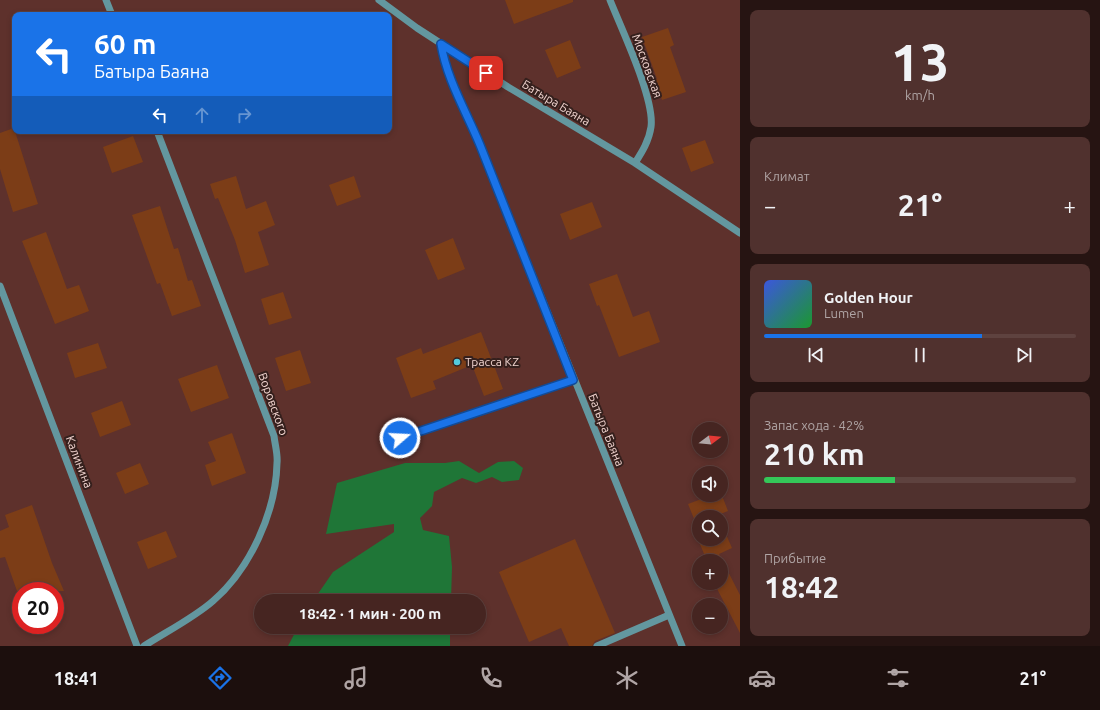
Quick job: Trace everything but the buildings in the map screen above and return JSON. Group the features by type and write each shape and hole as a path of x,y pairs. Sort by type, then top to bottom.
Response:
{"street":[{"path":"106,0 111,12"},
{"name":"Батыра Баяна","path":"379,0 441,44 508,87 635,163 740,233"},
{"name":"Московская","path":"610,0 641,80 650,109 651,127 645,148 635,163"},
{"name":"Батыра Баяна","path":"441,44 444,60 452,84 474,130 573,380 682,646"},
{"name":"Воровского","path":"144,646 212,602 230,584 258,541 275,489 278,462 274,436 158,134"},
{"name":"Калинина","path":"0,286 137,646"},
{"path":"400,438 573,380"},
{"path":"597,646 669,615"}],"shaded area":[{"path":"459,461 479,473 498,462 514,461 523,468 519,480 502,482 492,477 476,483 462,478 434,492 432,506 420,518 423,530 449,536 452,567 451,594 318,594 333,572 394,532 394,524 326,534 337,483 405,463 445,463"},
{"path":"294,634 450,634 450,646 288,646"}],"place":[{"name":"Трасса KZ","path":"457,362"}],"route":[{"path":"400,438 573,380 474,130 452,84 444,60 441,44 486,73"}]}
